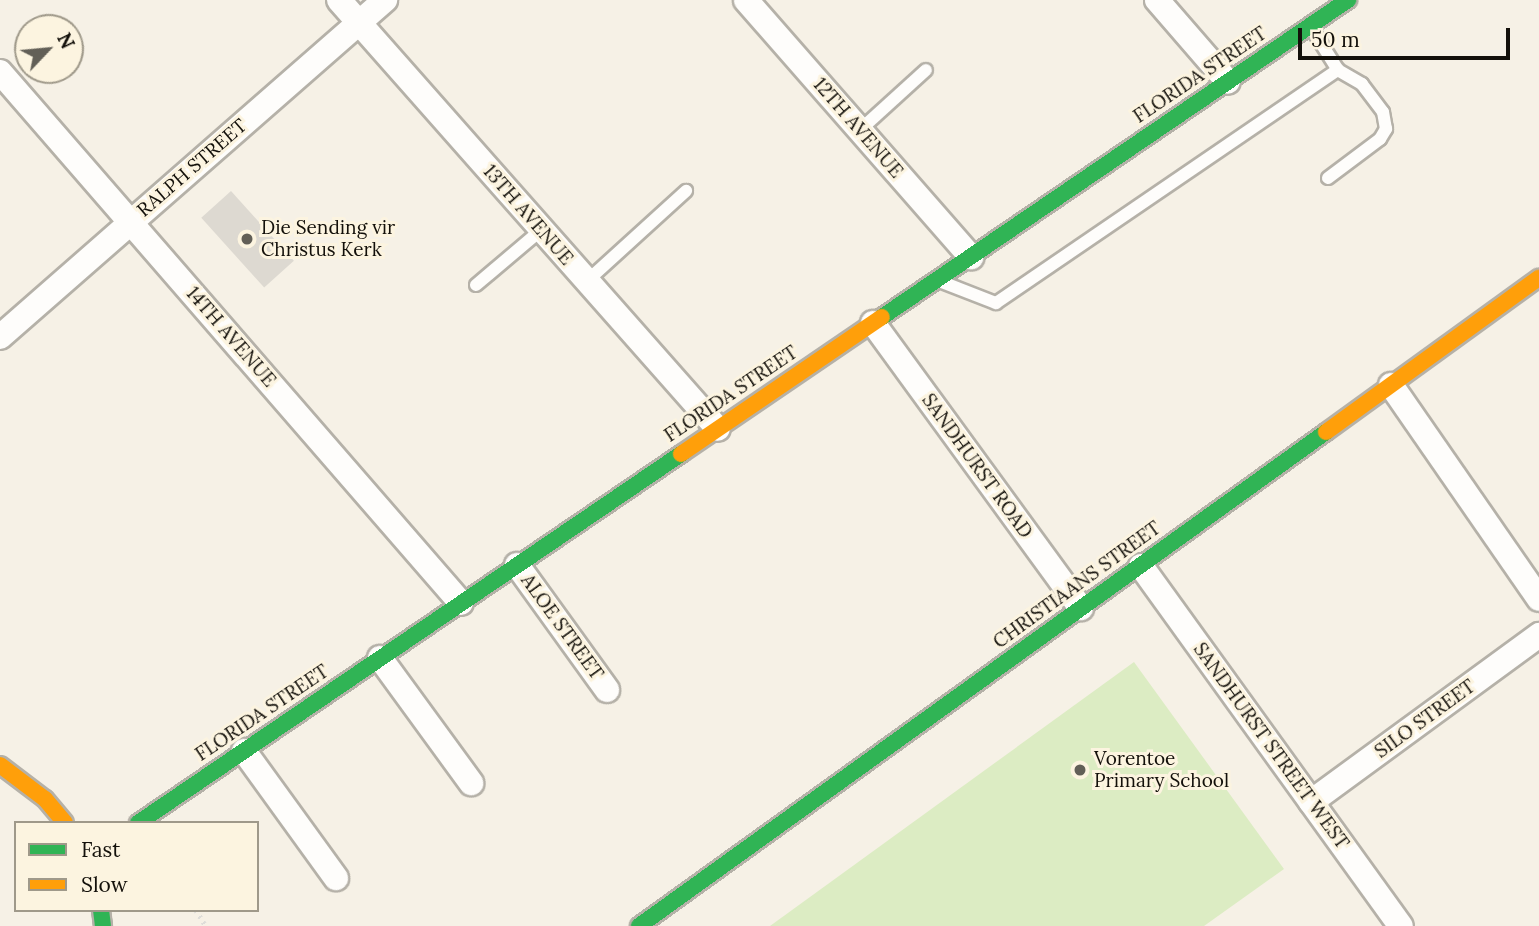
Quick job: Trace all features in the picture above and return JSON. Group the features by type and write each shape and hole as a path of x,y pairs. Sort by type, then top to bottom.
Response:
{"street":[{"name":"13TH AVENUE","path":"339,0 718,429"},
{"name":"RALPH STREET","path":"0,337 385,0"},
{"path":"1157,0 1228,82"},
{"name":"FLORIDA STREET","path":"141,821 1348,0"},
{"name":"12TH AVENUE","path":"752,2 971,257"},
{"name":"14TH AVENUE","path":"0,72 461,603"},
{"name":"CHRISTIAANS STREET","path":"639,926 1539,278"},
{"name":"SANDHURST ROAD","path":"873,323 1081,608"},
{"path":"1391,385 1539,599"},
{"name":"ALOE STREET","path":"517,565 607,690"},
{"name":"SANDHURST STREET WEST","path":"1141,566 1401,926"},
{"name":"SILO STREET","path":"1311,802 1539,635"},
{"path":"380,658 471,783"},
{"path":"244,751 336,878"},
{"path":"0,765 45,799 63,821"}],"lane":[{"path":"1310,25 1338,70 1362,84 1383,112 1386,129 1380,139 1328,178"},
{"path":"860,130 926,70"},
{"path":"937,280 996,303 1338,70"},
{"path":"587,281 687,191"},
{"path":"476,285 541,230"}],"green space":[{"name":"Vorentoe Primary School","path":"1134,662 1284,869 1204,926 770,926"}],"building":[{"name":"Die Sending vir Christus Kerk","path":"231,191 294,261 264,288 201,218"}],"traffic: fast":[{"path":"882,317 1348,0"},
{"path":"639,926 1326,432"},
{"path":"141,821 681,454"},
{"path":"101,912 103,926"}],"traffic: slow":[{"path":"1326,432 1539,278"},
{"path":"681,454 882,317"},
{"path":"0,765 45,799 63,821"}],"place":[{"name":"Die Sending vir Christus Kerk","path":"247,239"},
{"name":"Vorentoe Primary School","path":"1080,770"}]}
